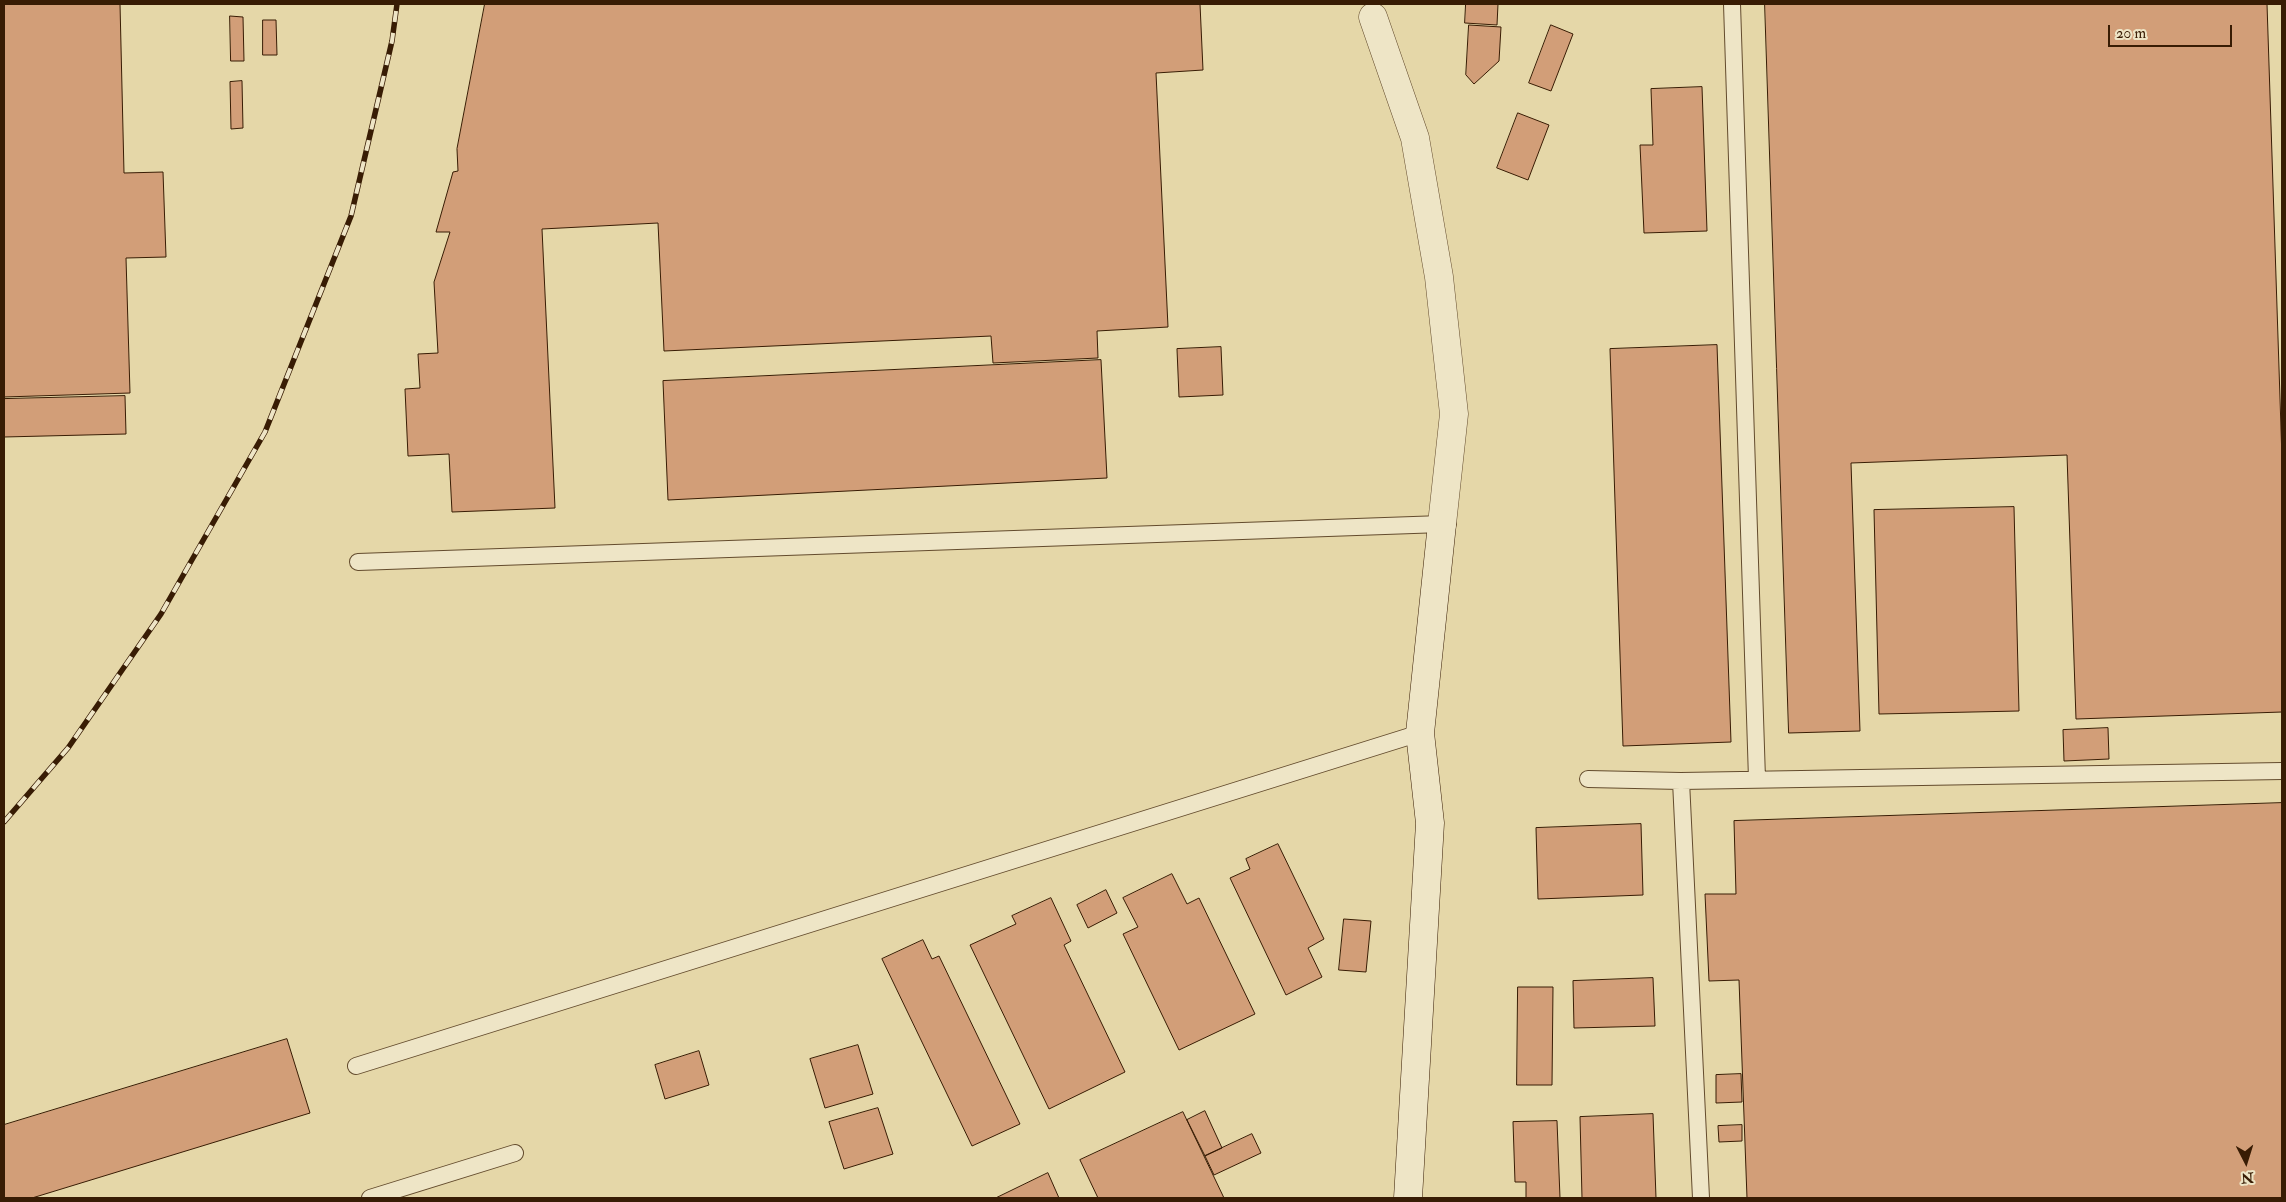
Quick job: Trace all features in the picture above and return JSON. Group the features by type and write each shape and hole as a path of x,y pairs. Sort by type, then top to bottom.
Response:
{"street":[{"path":"1373,17 1415,138 1439,277 1454,414 1420,733 1430,823 1408,1198"}],"lane":[{"path":"1732,4 1757,779"},
{"path":"358,562 1442,524"},
{"path":"356,1066 1420,733"},
{"path":"1588,779 1681,781 2282,771"},
{"path":"1681,781 1701,1198"},
{"path":"370,1198 515,1153"}],"building":[{"path":"4,4 120,4 124,173 163,172 166,257 126,258 130,393 4,397"},
{"path":"485,4 1200,4 1203,70 1156,73 1168,327 1097,331 1098,358 993,363 991,336 664,351 658,223 542,229 555,508 452,512 449,454 408,456 405,389 420,388 418,354 438,353 434,282 450,232 436,232 453,172 458,171 457,149"},
{"path":"1466,4 1498,4 1497,25 1465,23"},
{"path":"1765,4 2267,4 2282,459 2282,712 2076,719 2067,455 1851,463 1860,731 1789,733"},
{"path":"230,16 243,17 244,61 231,61"},
{"path":"263,20 276,20 277,55 263,55"},
{"path":"1469,25 1501,27 1499,61 1474,84 1466,75"},
{"path":"1551,25 1573,34 1551,91 1529,83"},
{"path":"242,81 243,128 231,129 230,82"},
{"path":"1702,87 1707,231 1644,233 1640,145 1653,145 1651,89"},
{"path":"1518,113 1549,125 1528,180 1497,168"},
{"path":"1717,345 1731,742 1623,746 1610,349"},
{"path":"1221,347 1223,395 1179,397 1177,349"},
{"path":"1101,360 1107,478 668,500 663,381"},
{"path":"125,396 126,434 4,437 4,399"},
{"path":"2014,507 2019,711 1879,714 1874,510"},
{"path":"2108,728 2109,759 2064,761 2063,730"},
{"path":"2282,803 2282,1198 1747,1198 1739,980 1709,981 1705,894 1736,894 1734,821"},
{"path":"1641,824 1643,895 1538,899 1536,828"},
{"path":"1278,844 1324,939 1308,948 1322,977 1286,995 1230,878 1250,869 1246,859"},
{"path":"1172,874 1187,904 1199,898 1255,1014 1179,1050 1123,934 1138,927 1123,898"},
{"path":"1106,890 1117,913 1088,928 1077,905"},
{"path":"1051,898 1071,941 1064,945 1125,1072 1049,1109 970,945 1016,924 1012,916"},
{"path":"1344,919 1371,921 1366,972 1339,970"},
{"path":"923,940 932,959 939,956 1020,1124 972,1146 882,959"},
{"path":"1653,978 1655,1026 1574,1028 1573,981"},
{"path":"1518,987 1553,987 1552,1085 1517,1085"},
{"path":"287,1039 310,1113 32,1198 4,1198 4,1125"},
{"path":"858,1045 873,1094 825,1108 810,1059"},
{"path":"699,1051 709,1085 665,1099 655,1065"},
{"path":"1741,1074 1742,1102 1716,1103 1716,1075"},
{"path":"878,1108 893,1154 844,1169 829,1122"},
{"path":"1205,1111 1222,1148 1205,1156 1187,1120"},
{"path":"1183,1112 1224,1198 1098,1198 1080,1160"},
{"path":"1653,1114 1656,1198 1582,1198 1580,1117"},
{"path":"1557,1121 1560,1198 1526,1198 1526,1182 1515,1182 1513,1122"},
{"path":"1742,1125 1742,1141 1719,1142 1718,1126"},
{"path":"1252,1134 1261,1153 1214,1175 1205,1156"},
{"path":"1048,1173 1059,1198 996,1198"}],"railway":[{"path":"4,822 68,748 161,614 265,432 351,216 392,41 397,4"}]}
